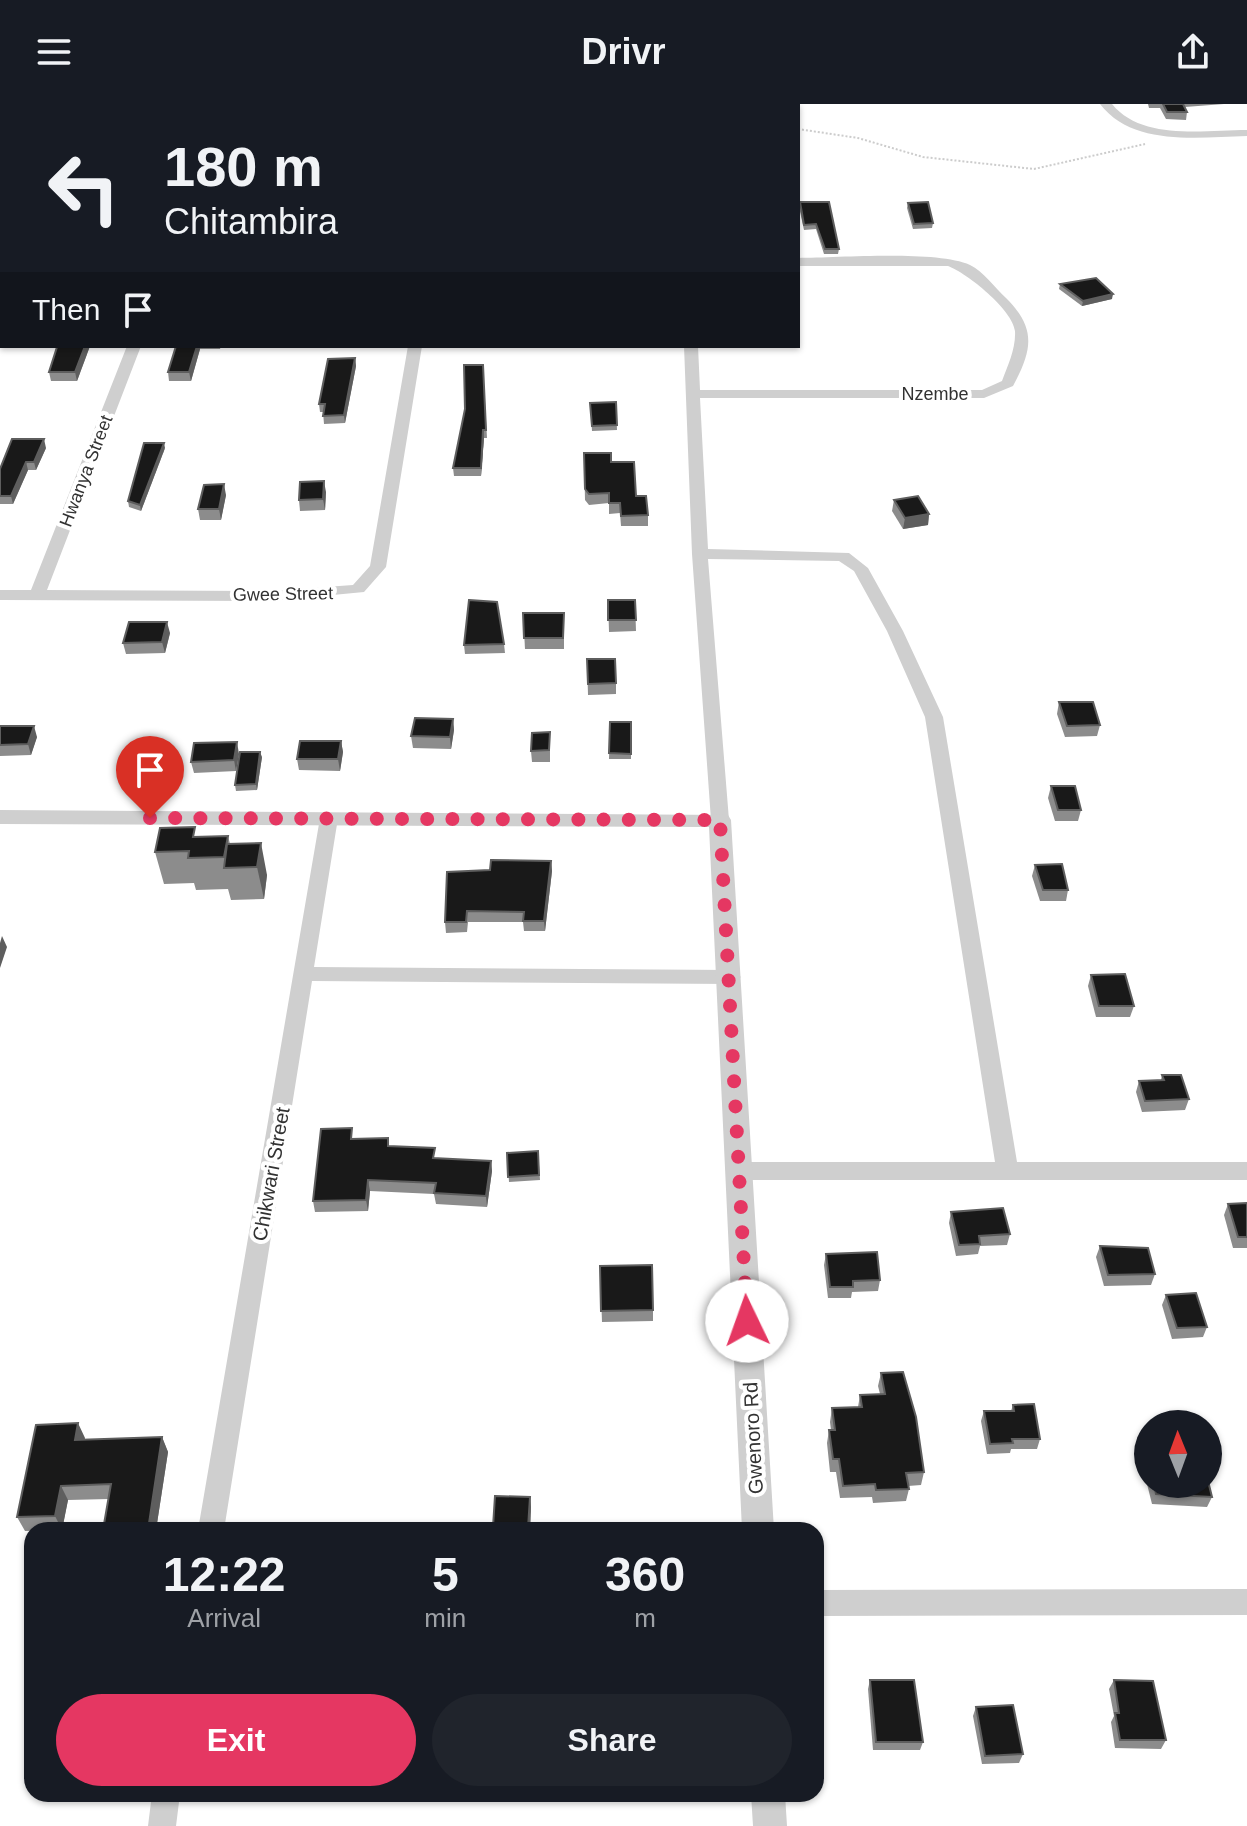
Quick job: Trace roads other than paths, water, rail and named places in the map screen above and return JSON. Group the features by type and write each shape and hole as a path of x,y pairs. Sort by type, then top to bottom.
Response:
{"street":[{"path":"1106,104 1111,115 1134,127 1181,132 1247,133"},
{"name":"Nzembe","path":"694,394 984,394 1000,390 1008,383 1023,339 1022,327 1018,318 969,269 949,262 800,262"},
{"name":"Hwanya Street","path":"37,595 133,348"},
{"name":"Gwee Street","path":"0,595 270,596 358,589 378,567 415,348"},
{"path":"0,817 720,820 700,554 691,348"},
{"path":"700,554 843,556 860,568 895,631 934,717 1008,1172"},
{"name":"Chikwari Street","path":"212,1522 329,818"},
{"name":"Gwenoro Rd","path":"720,820 731,977 758,1522"},
{"path":"304,974 731,977"},
{"path":"739,1171 1247,1171"},
{"path":"824,1603 1247,1602"},
{"path":"162,1826 165,1802"},
{"path":"768,1802 770,1826"}]}
